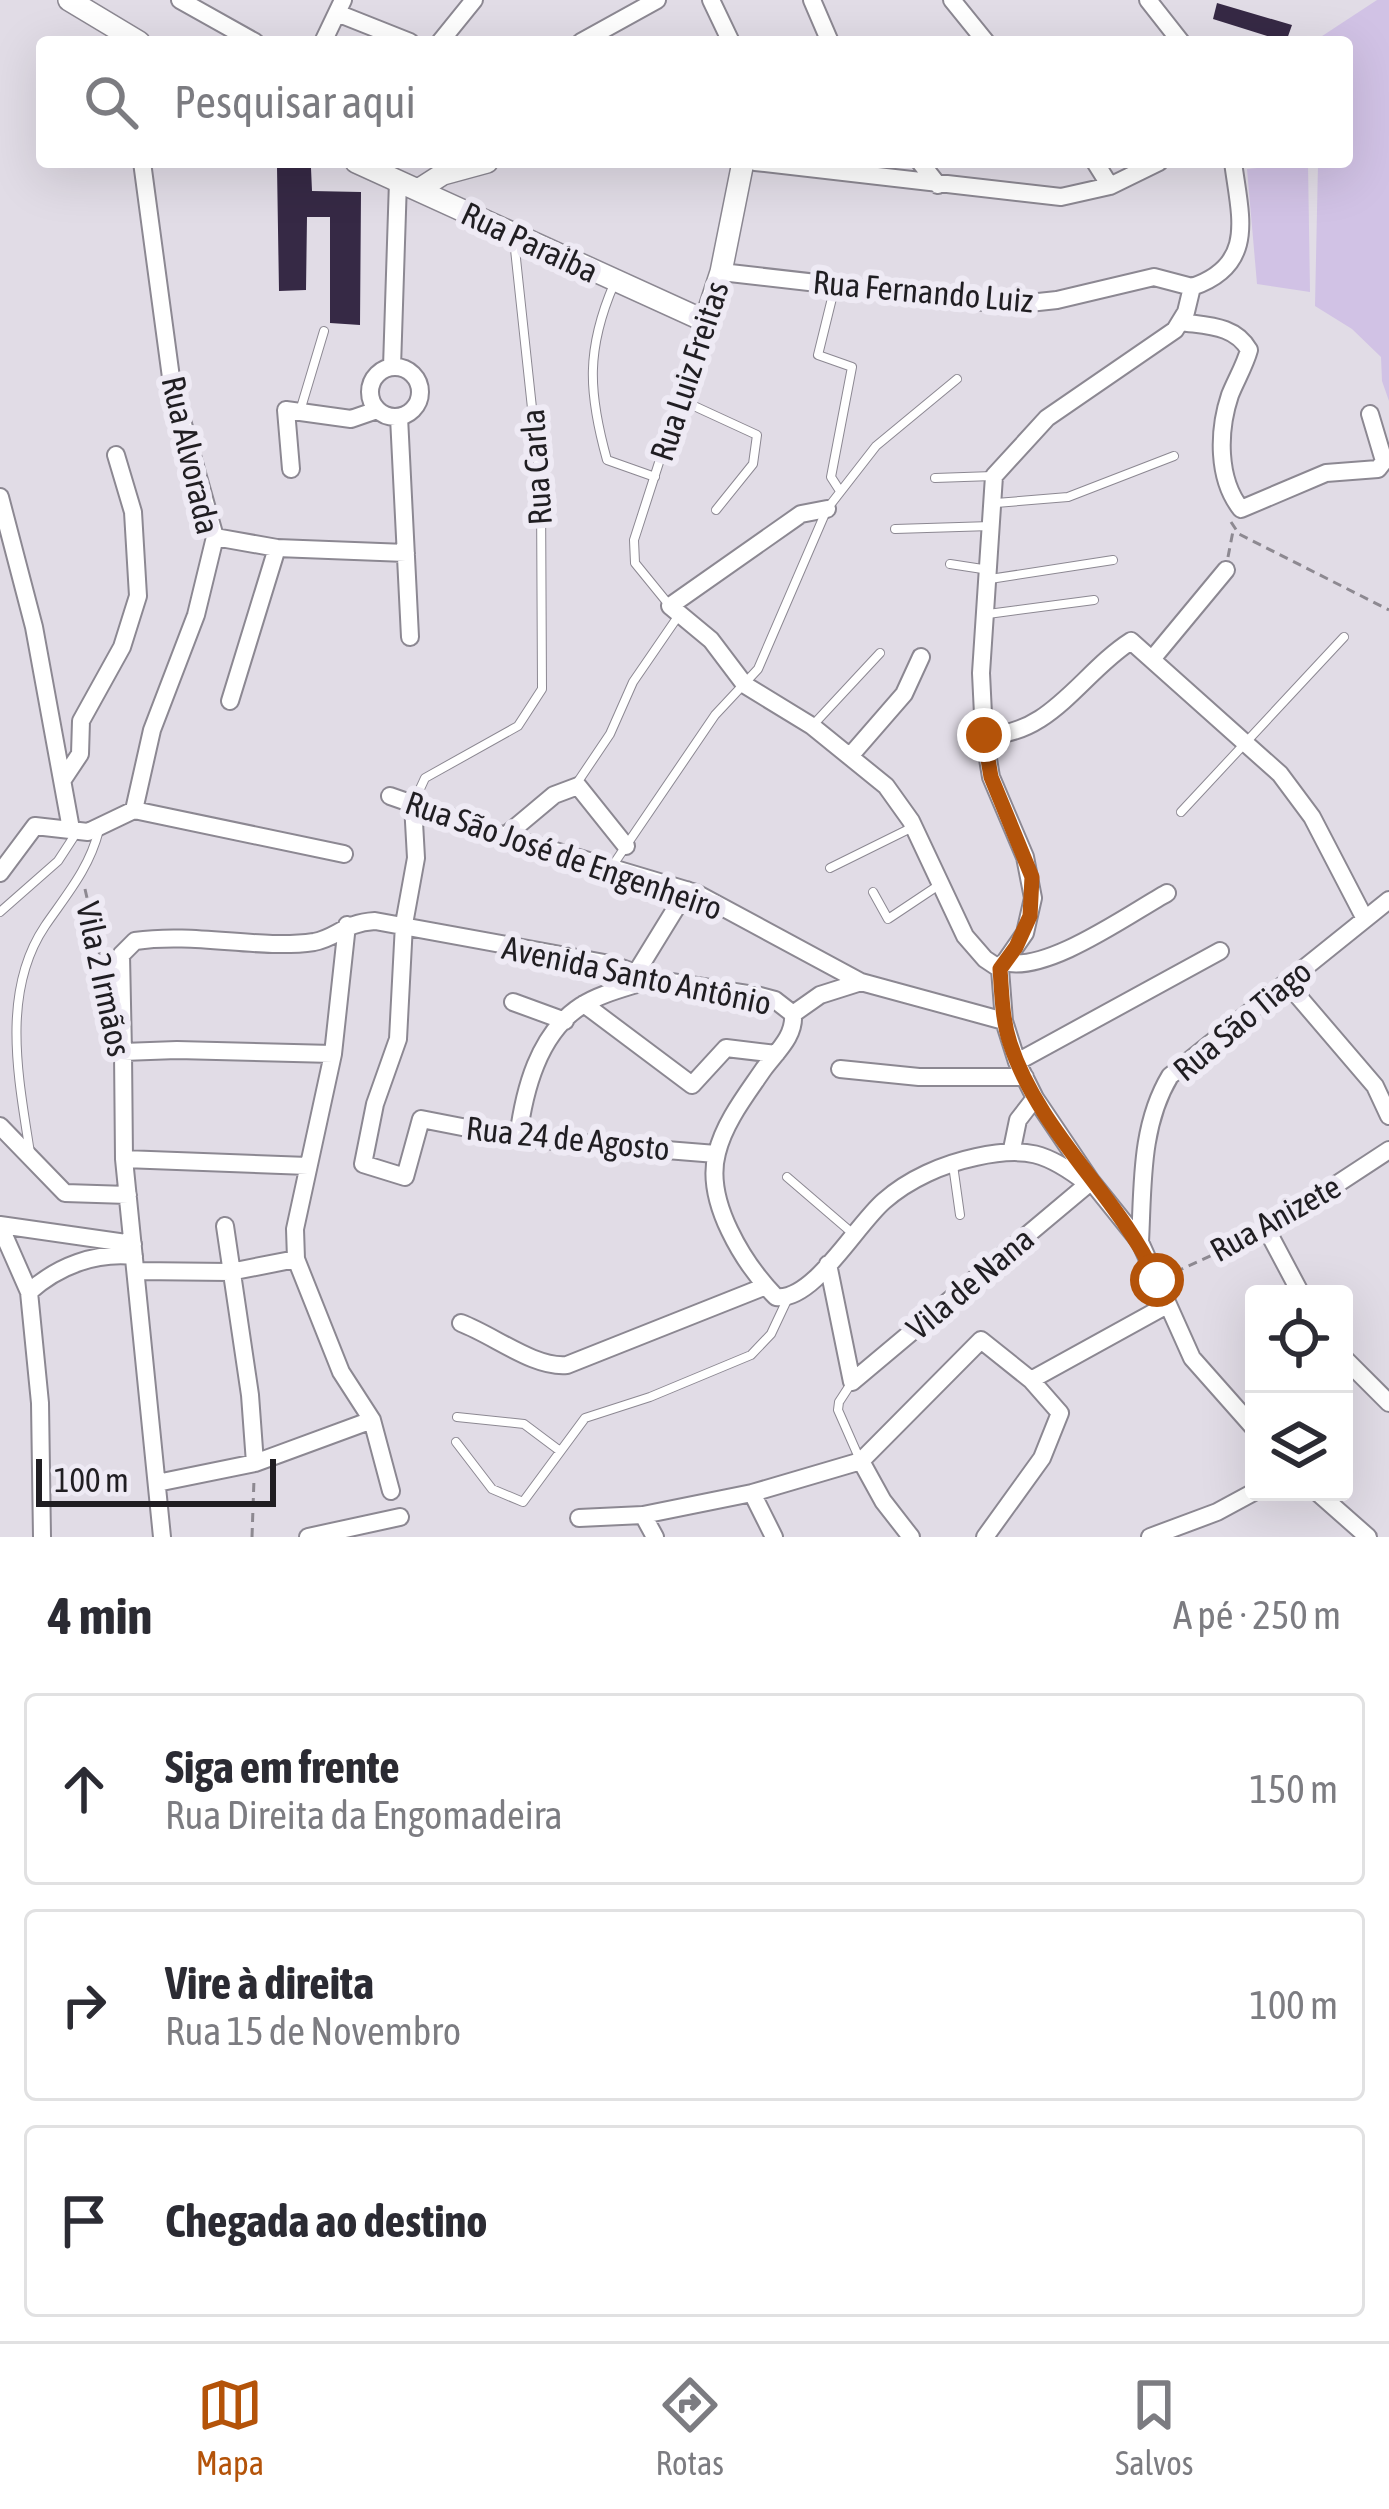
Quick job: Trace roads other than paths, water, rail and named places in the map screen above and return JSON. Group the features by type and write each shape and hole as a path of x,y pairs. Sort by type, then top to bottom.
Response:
{"street":[{"path":"69,0 96,6 128,36"},
{"path":"180,0 244,36"},
{"path":"445,36 474,0"},
{"path":"592,36 657,0"},
{"path":"711,0 728,36"},
{"path":"812,0 827,36"},
{"path":"952,0 981,36"},
{"path":"1148,0 1176,36"},
{"path":"326,36 340,7 398,36"},
{"name":"Rua Alvorada","path":"134,810 152,730 196,615 215,537 172,385 143,168"},
{"name":"Rua Paraiba","path":"369,168 705,321"},
{"path":"392,368 408,186 464,168"},
{"name":"Rua Luiz Freitas","path":"705,321 721,272 742,168"},
{"path":"822,168 1061,197 1110,186 1147,168"},
{"path":"925,168 938,185"},
{"path":"1099,168 1110,186"},
{"path":"1234,168 1240,216 1236,256 1217,277 1192,287 1181,322 1167,338 1130,358 1047,418 994,476 981,673 991,777 1032,877 1030,916 1002,965 1004,1021 1021,1070 1089,1182 1140,1242 1192,1358 1245,1418"},
{"name":"Rua Fernando Luiz","path":"721,272 1010,305 1057,300 1154,277 1192,287"},
{"path":"1181,322 1229,330 1249,350 1228,400 1222,435 1230,495 1241,508 1326,473 1378,470 1384,461 1370,414"},
{"path":"377,410 370,396 373,380 392,368 412,374 419,385 416,405 399,417"},
{"path":"291,469 293,411 351,419 377,410 399,417"},
{"path":"399,417 410,637"},
{"path":"64,778 80,754 81,721 122,647 138,596 133,512 116,455"},
{"path":"0,499 22,573 72,834"},
{"path":"827,509 801,514 675,610 712,640 745,685 812,726 886,786 914,826 965,936 986,959 1017,966 1042,961 1167,892"},
{"path":"215,537 277,548 406,553"},
{"path":"230,701 277,548"},
{"path":"1153,658 1226,570"},
{"path":"984,735 1015,732 1050,713 1131,641 1280,774 1312,817 1365,920"},
{"path":"851,755 904,694 922,657"},
{"path":"505,836 554,795 574,786 582,789 626,846"},
{"name":"Rua São José de Engenheiro","path":"389,796 687,890 861,982 1004,1021"},
{"path":"404,924 416,857 413,804"},
{"path":"0,873 34,828 72,834 99,830 134,810 344,854"},
{"path":"518,1138 530,1079 565,1021 584,1004 644,976 687,890"},
{"name":"Rua São Tiago","path":"1140,1242 1149,1122 1170,1076 1389,900"},
{"name":"Avenida Santo Antônio","path":"135,941 195,937 309,942 347,925 404,924 760,996 794,1014 820,995 861,982"},
{"name":"Rua 24 de Agosto","path":"404,924 398,1039 372,1115 363,1164 405,1177 421,1119 518,1138 716,1154"},
{"path":"347,925 333,1054 295,1228 296,1259 341,1372 372,1420 391,1491"},
{"name":"Vila 2 Irmãos","path":"135,941 121,956 124,1160 162,1537"},
{"path":"841,1070 919,1077 1021,1070 1220,951"},
{"path":"1286,982 1382,1082 1389,1116"},
{"path":"513,1002 565,1021"},
{"path":"584,1004 692,1085 726,1048 776,1054"},
{"path":"794,1014 792,1030 734,1113 716,1154 716,1182 733,1237 776,1297 788,1298 808,1287 883,1202 908,1184 952,1164 1012,1149 1045,1158 1089,1182"},
{"path":"123,1056 177,1050 333,1054"},
{"path":"1012,1149 1018,1120 1035,1097"},
{"path":"0,1126 65,1193 128,1195"},
{"name":"Rua Anizete","path":"1296,1285 1267,1230 1389,1150"},
{"path":"124,1160 308,1166"},
{"name":"Vila de Nana","path":"852,1382 1089,1182"},
{"path":"42,1537 40,1403 28,1292 8,1263 0,1226 134,1257"},
{"path":"225,1226 248,1376 255,1462"},
{"path":"28,1292 68,1266 115,1254 230,1272 296,1259"},
{"path":"828,1264 852,1382"},
{"path":"461,1323 508,1343 540,1365 567,1365 766,1286"},
{"path":"1031,1380 1167,1305"},
{"path":"579,1518 643,1515 861,1462 981,1340 1031,1380 1060,1413 1042,1458 985,1537"},
{"path":"1353,1367 1389,1403"},
{"path":"157,1483 255,1462 372,1420"},
{"path":"861,1462 911,1537"},
{"path":"752,1492 774,1537"},
{"path":"1150,1537 1245,1497"},
{"path":"1325,1501 1357,1534"},
{"path":"643,1515 655,1537"},
{"path":"308,1537 400,1517"}],"lane":[{"name":"Rua Carla","path":"413,804 425,778 508,733 537,701 543,658 541,492 514,233"},
{"path":"615,282 595,339 594,415 607,460 655,477"},
{"path":"835,285 818,356 852,368 831,477 841,491"},
{"name":"Rua Luiz Freitas","path":"675,610 635,562 634,540 705,321"},
{"path":"293,411 324,331"},
{"path":"613,865 715,715 745,685 766,653 827,509 876,446 957,379"},
{"path":"681,400 757,435 754,464 716,510"},
{"path":"994,503 1068,497 1174,455"},
{"path":"935,478 994,476"},
{"path":"895,529 993,526"},
{"path":"950,564 990,575 1112,560"},
{"path":"986,615 1094,600"},
{"path":"574,786 610,734 633,682 675,610"},
{"path":"1181,812 1344,637"},
{"path":"812,726 880,653"},
{"path":"830,868 914,826"},
{"path":"31,1161 15,1059 16,1015 37,941 90,862 99,830"},
{"path":"0,913 58,861 72,834"},
{"path":"873,892 888,919 940,884"},
{"path":"952,1164 960,1216"},
{"path":"787,1177 853,1234"},
{"path":"456,1442 492,1489 523,1502 593,1412 650,1397 751,1355 771,1334 788,1298"},
{"path":"852,1382 838,1410 861,1462"},
{"path":"457,1417 524,1424 560,1451"}]}
